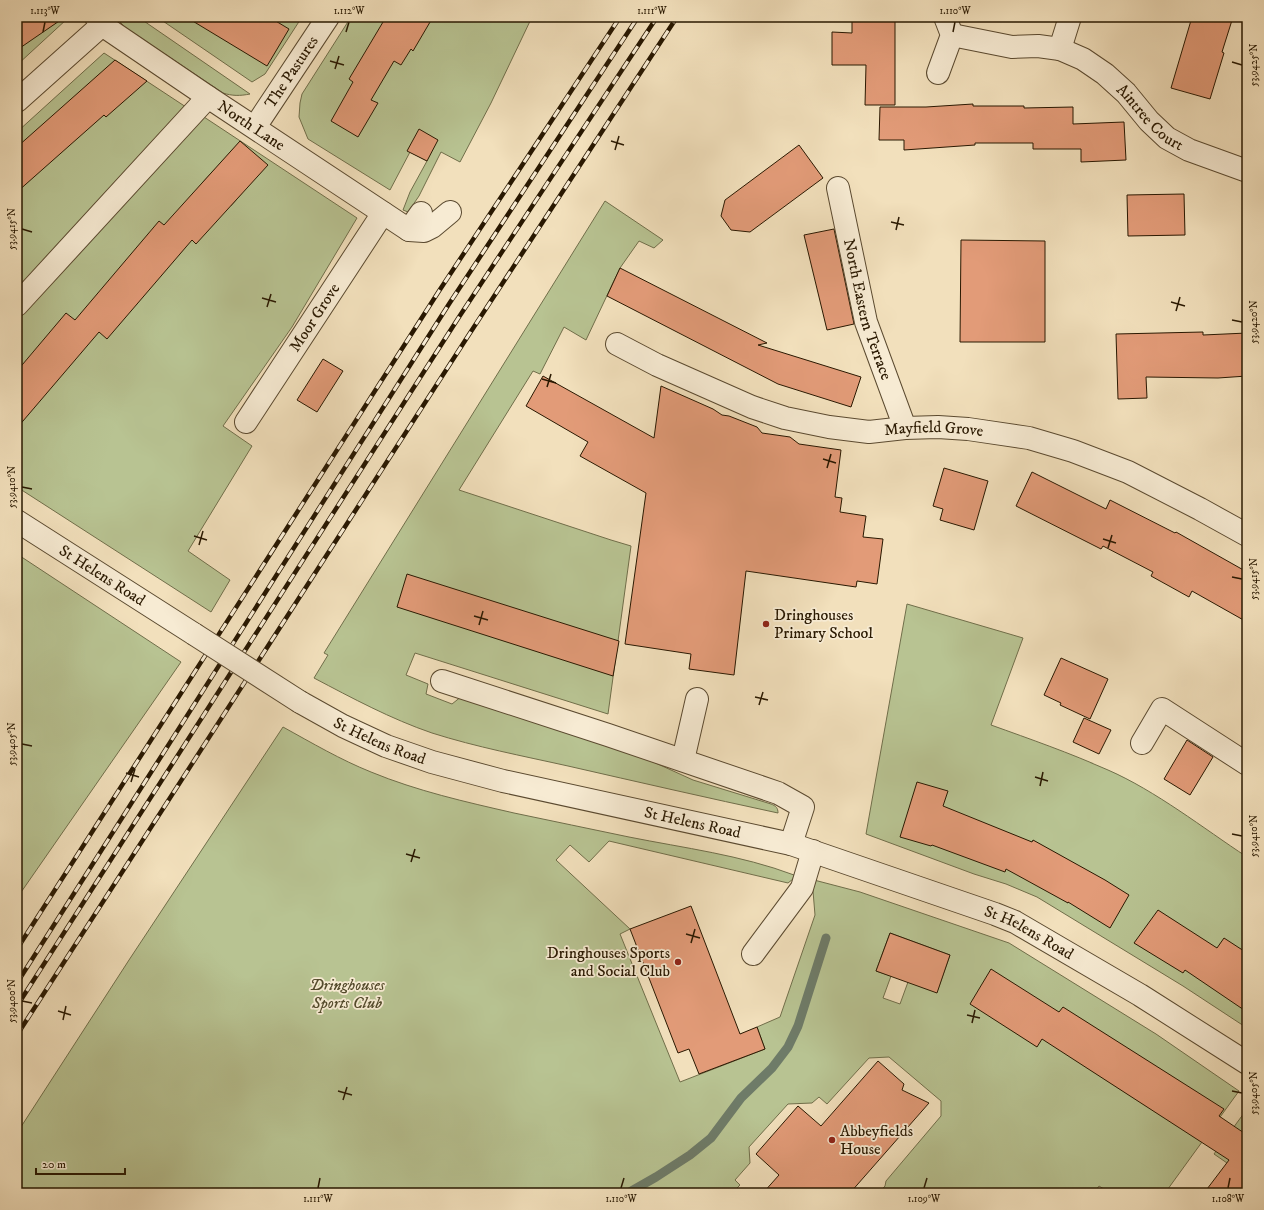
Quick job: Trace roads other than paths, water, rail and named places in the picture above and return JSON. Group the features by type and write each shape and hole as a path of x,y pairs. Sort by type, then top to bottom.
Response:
{"street":[{"name":"The Pastures","path":"255,127 328,17"},
{"path":"1060,49 1070,17"},
{"name":"North Lane","path":"99,21 208,97 383,213 415,221 424,231 432,227 450,212"},
{"path":"17,101 99,21"},
{"name":"Aintree Court","path":"938,73 948,26 1012,47 1038,46 1060,49 1083,59 1105,74 1126,93 1149,121 1167,138 1189,150 1247,172"},
{"path":"17,305 208,97"},
{"name":"North Eastern Terrace","path":"838,188 866,322 905,428"},
{"name":"Moor Grove","path":"246,422 383,213"},
{"name":"Mayfield Grove","path":"616,344 656,365 752,407 785,418 829,427 869,432 905,428 938,427 968,429 1029,438 1073,451 1128,472 1247,535"},
{"name":"St Helens Road","path":"17,521 300,702 343,726 386,746 432,762 503,781 791,844 813,850 966,903 1015,922 1140,995 1247,1063"},
{"path":"442,681 683,760 778,793 803,807 791,844"},
{"path":"683,760 696,699"},
{"path":"1142,743 1162,709 1247,764"},
{"path":"753,954 802,888 813,850"}],"waterway":[{"path":"628,1193 690,1155 711,1138 741,1098 772,1068 788,1047 798,1026 826,938"}],"railway":[{"path":"17,949 439,291 620,17"},
{"path":"17,983 449,304 638,17"},
{"path":"17,1006 459,317 657,17"},
{"path":"17,1035 470,333 677,17"}],"place":[{"name":"Dringhouses Primary School","path":"766,624"},
{"name":"Dringhouses Sports and Social Club","path":"678,962"},
{"name":"Abbeyfields House","path":"832,1140"}],"park label":[{"name":"Dringhouses Sports Club","path":"347,994"}]}
